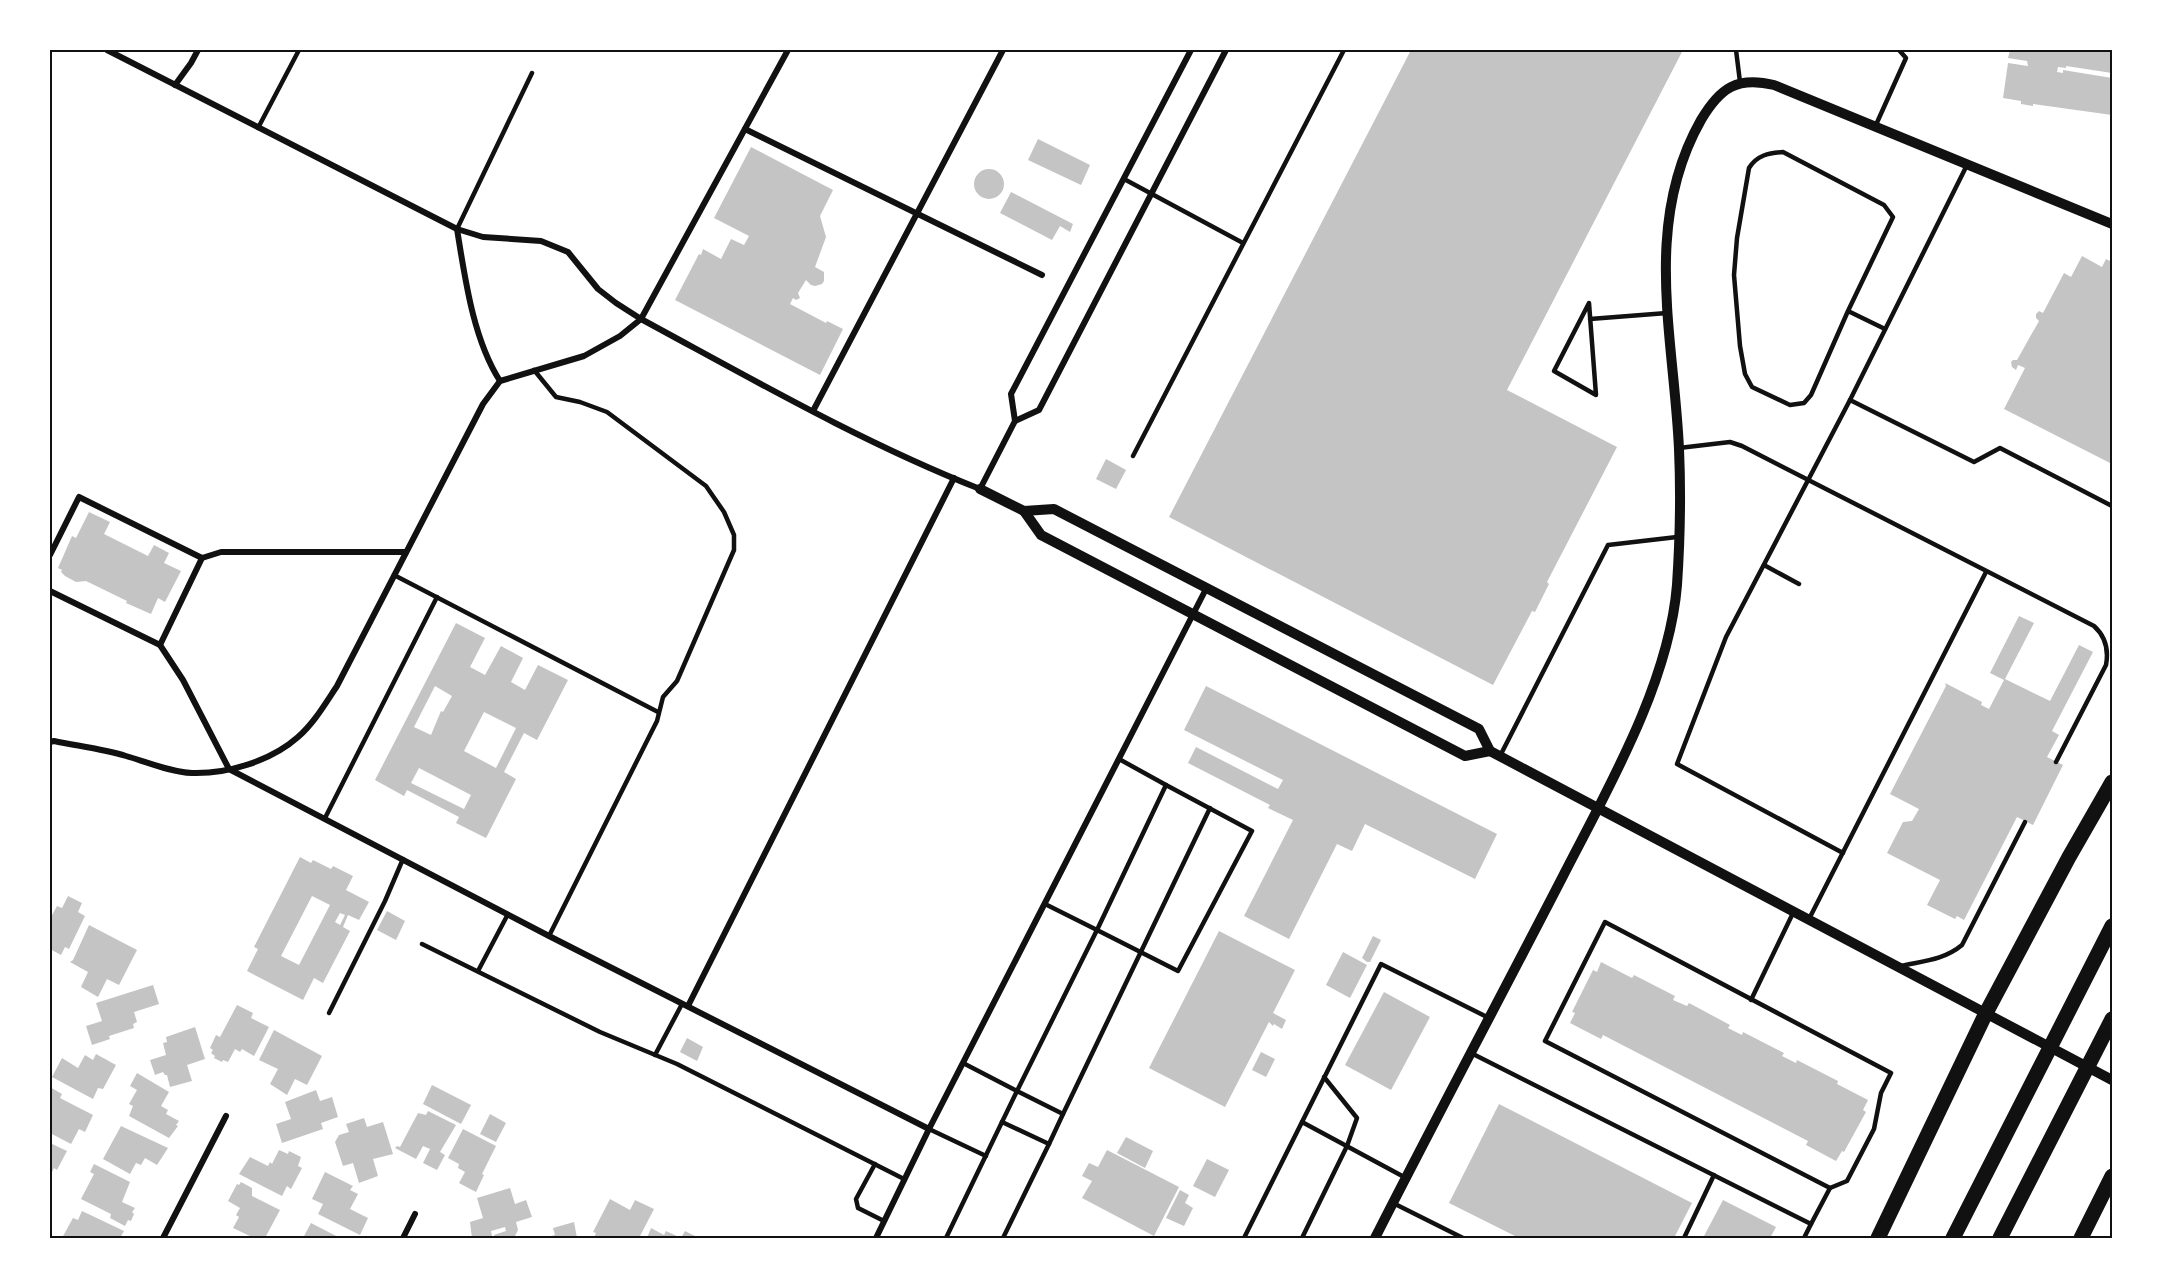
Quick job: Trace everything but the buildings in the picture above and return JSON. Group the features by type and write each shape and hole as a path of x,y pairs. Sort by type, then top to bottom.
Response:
{"main road":[{"path":"1878,1239 1986,1013 2069,857 2112,782"},
{"path":"1953,1239 2112,926"},
{"path":"2000,1239 2112,1019"},
{"path":"2081,1239 2112,1176"}],"street":[{"path":"107,50 457,229 483,237 541,241 568,252 598,289 641,319 813,411 1024,511 1041,535 1465,756 1495,754"},
{"path":"175,85 198,50"},
{"path":"50,742 124,755 192,773 251,765 298,738 317,716 337,686 483,404 500,381 584,356 620,336 641,319 788,50"},
{"path":"813,411 1003,50"},
{"path":"980,489 1015,421 1011,394 1191,50"},
{"path":"1015,421 1039,410 1226,50"},
{"path":"1375,1239 1598,807 1650,694 1667,641 1676,590 1680,537 1679,448 1664,271 1666,231 1676,183 1694,134 1708,109 1722,92 1740,82 1756,80 1774,85 2112,224"},
{"path":"745,129 1042,275"},
{"path":"457,229 478,332 488,363 500,381"},
{"path":"685,1005 954,478"},
{"path":"50,555 79,497 202,558 221,552 406,552"},
{"path":"1024,511 1054,509 1479,729 1495,754 2112,1080"},
{"path":"160,645 202,558"},
{"path":"876,1239 929,1129 1207,587"},
{"path":"50,591 160,645 183,680 229,769 549,936 929,1129"},
{"path":"163,1239 226,1116"},
{"path":"403,1239 415,1214"}],"lane":[{"path":"258,128 299,50"},
{"path":"1132,456 1344,50"},
{"path":"1736,50 1740,82"},
{"path":"1875,127 1906,58 1899,50"},
{"path":"457,229 532,73"},
{"path":"1784,152 1884,205 1893,217 1848,311 1811,394 1804,403 1790,405 1752,387 1745,374 1740,346 1734,275 1737,238 1749,168 1753,161 1766,154 1784,152"},
{"path":"1843,854 1677,764 1726,638 1850,400 1967,165"},
{"path":"1124,179 1244,243"},
{"path":"1589,303 1590,319 1596,395 1554,370 1589,303"},
{"path":"1848,311 1885,330"},
{"path":"1590,319 1667,313"},
{"path":"534,370 556,397 580,402 607,412 706,486 724,512 734,535 734,550 677,681 663,697 657,721 549,936"},
{"path":"1850,400 1974,462 2000,448 2112,506"},
{"path":"1679,448 1730,442 1742,446 2094,626 2101,632 2107,656 2102,673 2056,762"},
{"path":"1495,754 1608,545 1680,537"},
{"path":"1764,566 1799,584"},
{"path":"1809,919 1986,572"},
{"path":"394,575 658,712"},
{"path":"325,818 437,597"},
{"path":"1044,904 1178,971 1252,831 1119,759"},
{"path":"946,1239 1166,785"},
{"path":"1003,1239 1210,808"},
{"path":"1898,966 1938,958 1953,952 1962,945 2025,822"},
{"path":"329,1013 386,901 403,859"},
{"path":"1751,1000 1795,911"},
{"path":"478,971 508,914"},
{"path":"1804,1239 1830,1188 1847,1181 1874,1129 1881,1093 1891,1073 1605,922 1545,1041 1830,1188"},
{"path":"422,944 600,1032 676,1064 904,1179"},
{"path":"1244,1239 1381,964 1489,1018"},
{"path":"655,1055 685,1005"},
{"path":"1471,1053 1811,1224"},
{"path":"963,1063 1063,1114"},
{"path":"1302,1239 1347,1146 1357,1118 1324,1077"},
{"path":"1002,1122 1049,1144"},
{"path":"1302,1122 1406,1178"},
{"path":"929,1129 986,1156"},
{"path":"875,1164 856,1199 858,1208 884,1221"},
{"path":"1684,1239 1714,1175"},
{"path":"1393,1203 1463,1239"}]}
